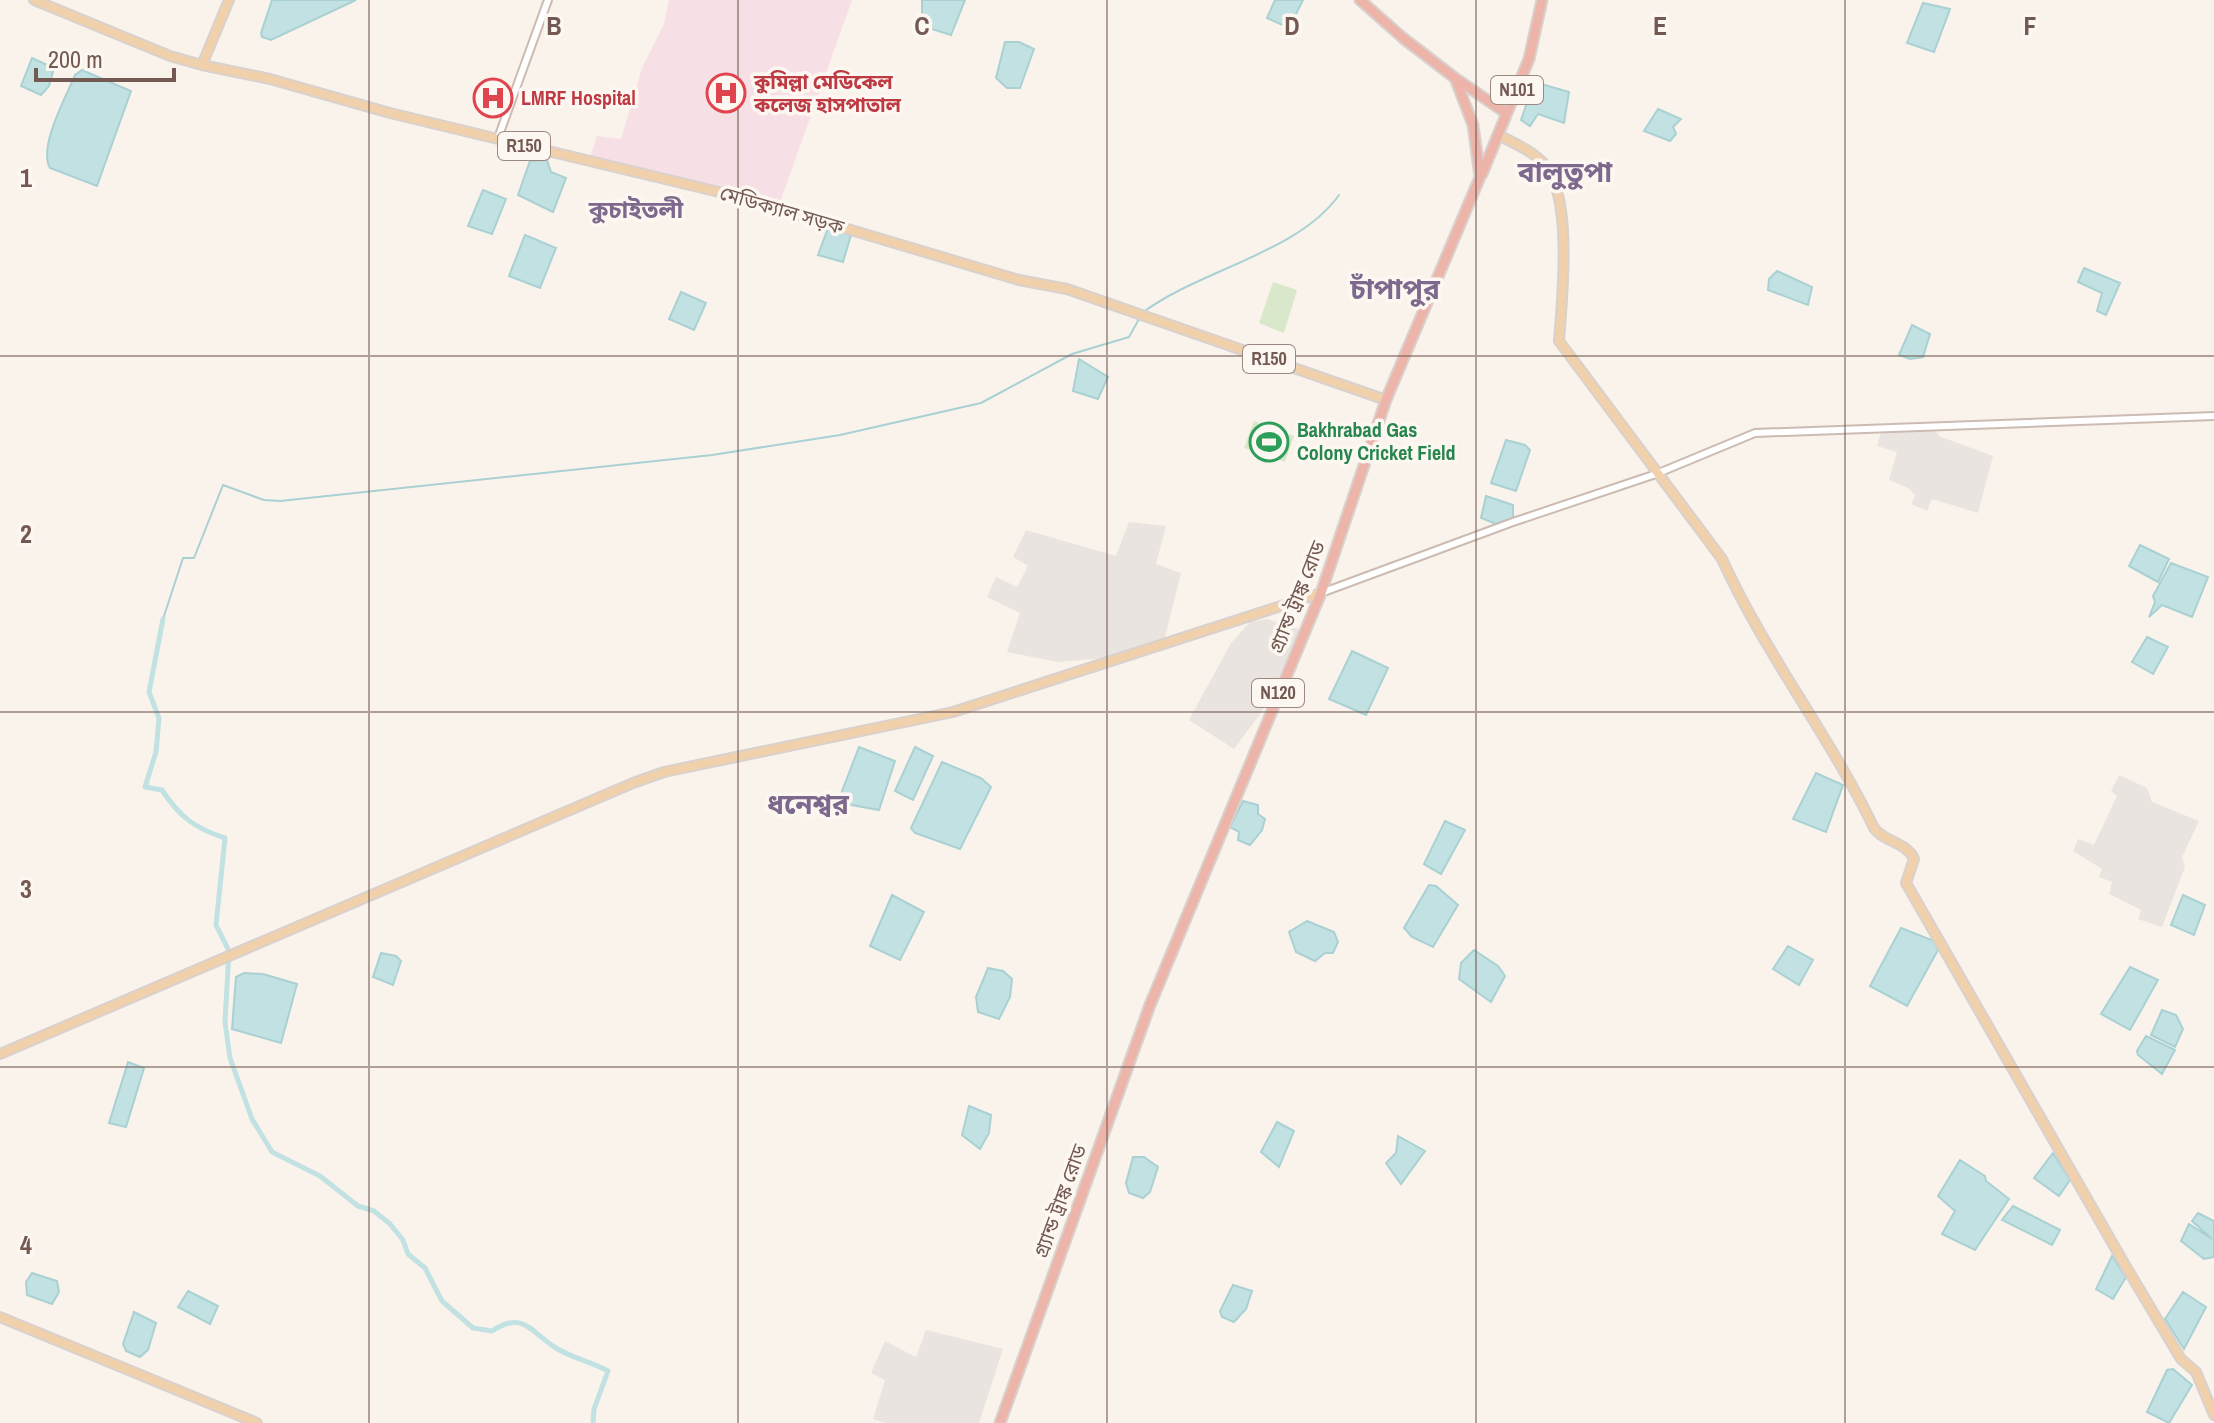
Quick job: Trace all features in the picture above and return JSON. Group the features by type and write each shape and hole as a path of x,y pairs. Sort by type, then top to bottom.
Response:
{"highway":[{"path":"1360,0 1455,78 1471,115 1480,177"},
{"name":"N101","path":"1480,177 1529,59 1542,0"},
{"name":"N101","path":"1455,78 1506,113"},
{"name":"গ্র্যান্ড ট্রাঙ্ক রোড","path":"1000,1423 1150,1005 1321,593 1386,400 1480,177"}],"main road":[{"name":"মেডিক্যাল সড়ক","path":"34,0 170,56 202,65 740,197 1019,280 1067,289 1386,400"},
{"path":"202,65 229,0"},
{"path":"1498,135 1524,148 1544,164 1556,184 1565,260 1559,341 1722,559 1739,598 1807,708 1873,829 1911,851 1914,859 1906,883 2135,1283 2181,1359 2196,1372 2214,1415"},
{"path":"0,1054 643,779 953,712 1321,593"},
{"path":"0,1317 257,1423"}],"street":[{"path":"498,138 548,0"},
{"path":"1321,593 1513,522 1656,474 1755,433 2214,416"}],"shaded area":[{"name":"কুমিল্লা মেডিকেল কলেজ হাসপাতাল","path":"669,0 852,0 779,205 711,184 589,160 597,136 621,139 642,68 664,24"},
{"path":"1936,430 1939,436 1993,456 1978,513 1932,499 1927,511 1911,504 1915,495 1908,488 1889,480 1897,452 1877,446 1881,432"},
{"path":"1129,522 1166,526 1156,564 1181,573 1165,637 1120,657 1057,662 1007,652 1020,613 987,597 996,577 1017,587 1028,566 1013,557 1026,530 1116,556"},
{"path":"1267,619 1301,630 1263,710 1234,749 1189,720 1231,643 1250,622"},
{"path":"2119,775 2147,788 2152,802 2199,821 2182,857 2185,867 2162,927 2138,919 2141,910 2109,894 2112,882 2099,877 2102,869 2073,851 2078,839 2094,845 2117,796 2111,791"},
{"path":"926,1330 1003,1349 979,1423 885,1423 873,1419 885,1380 871,1373 885,1341 916,1357"}],"green space":[{"path":"1273,282 1297,290 1284,333 1259,323"},
{"name":"Bakhrabad Gas Colony Cricket Field","path":"1254,421 1294,436 1285,462 1244,448"}],"water":[{"path":"272,0 356,0 271,40 262,37 261,33"},
{"path":"922,0 965,0 951,35 922,26"},
{"path":"1275,0 1303,0 1289,28 1267,18"},
{"path":"1923,3 1950,9 1934,52 1907,43"},
{"path":"1005,42 1019,42 1034,49 1020,88 1007,88 996,78"},
{"path":"32,58 54,68 49,86 41,95 21,86"},
{"path":"82,70 131,91 97,186 50,168 47,159 55,122 75,75"},
{"path":"1534,82 1569,92 1564,123 1538,114 1530,126 1521,120"},
{"path":"1658,109 1681,119 1673,127 1676,134 1670,141 1644,131"},
{"path":"547,160 551,172 566,178 553,212 518,195 530,161"},
{"path":"483,190 506,199 492,234 468,226"},
{"path":"828,228 851,235 843,262 818,255"},
{"path":"525,235 556,248 540,288 509,276"},
{"path":"2084,268 2120,283 2106,315 2097,311 2102,293 2078,282"},
{"path":"1777,271 1812,287 1808,305 1768,290 1769,279"},
{"path":"681,292 706,303 694,330 669,319"},
{"path":"1912,325 1930,334 1923,357 1910,359 1899,355"},
{"path":"1079,359 1108,377 1098,399 1073,391"},
{"path":"1506,440 1525,445 1530,450 1516,491 1491,483"},
{"path":"1486,496 1513,505 1513,518 1496,524 1481,518"},
{"path":"2140,545 2169,559 2158,582 2129,566"},
{"path":"2171,563 2208,577 2192,617 2162,605 2149,617 2155,602 2153,596"},
{"path":"2147,637 2168,647 2153,674 2132,662"},
{"path":"1352,651 1388,668 1366,715 1329,699"},
{"path":"859,747 895,761 879,810 841,803 839,799"},
{"path":"915,747 933,756 913,800 895,791"},
{"path":"942,762 981,778 991,787 960,849 915,833 911,828"},
{"path":"1816,773 1843,785 1826,832 1793,819"},
{"path":"1243,801 1258,805 1258,814 1265,819 1262,830 1250,845 1238,840 1239,832 1230,827"},
{"path":"1445,821 1465,830 1441,874 1424,864"},
{"path":"1429,885 1436,886 1458,905 1433,947 1412,937 1404,928"},
{"path":"892,895 924,912 900,960 870,946"},
{"path":"2183,895 2205,905 2194,935 2171,925"},
{"path":"1307,921 1334,932 1338,942 1333,953 1325,953 1315,961 1296,952 1289,932"},
{"path":"1901,928 1934,941 1938,950 1907,1006 1870,986"},
{"path":"1788,946 1813,960 1799,985 1773,969"},
{"path":"1474,950 1498,966 1505,976 1491,1002 1459,979 1461,963"},
{"path":"381,953 396,956 401,961 393,985 373,977"},
{"path":"2130,967 2158,980 2130,1030 2101,1014"},
{"path":"988,968 1003,971 1012,979 1010,997 999,1019 978,1012 976,997"},
{"path":"244,973 263,974 297,984 281,1043 232,1029 236,977"},
{"path":"2162,1010 2176,1015 2183,1029 2175,1047 2151,1035"},
{"path":"2146,1036 2175,1050 2162,1074 2138,1055 2137,1051"},
{"path":"128,1062 144,1068 126,1127 109,1123"},
{"path":"969,1106 991,1115 989,1133 980,1149 962,1135"},
{"path":"1277,1122 1294,1131 1279,1167 1261,1152"},
{"path":"1398,1136 1425,1151 1401,1184 1386,1163 1396,1153"},
{"path":"2053,1153 2070,1180 2059,1196 2034,1178"},
{"path":"1133,1157 1144,1157 1158,1167 1150,1192 1143,1198 1129,1193 1126,1183"},
{"path":"1960,1160 1985,1176 1986,1181 2009,1199 1975,1250 1942,1234 1955,1211 1938,1196"},
{"path":"2013,1206 2060,1230 2052,1245 2002,1220"},
{"path":"2198,1213 2214,1221 2214,1257 2204,1259 2181,1241 2189,1224 2212,1239 2192,1221"},
{"path":"2112,1256 2126,1277 2113,1299 2096,1289"},
{"path":"32,1273 57,1281 59,1292 52,1304 27,1295 26,1282"},
{"path":"1233,1285 1252,1291 1246,1309 1234,1322 1222,1317 1220,1311"},
{"path":"188,1291 218,1306 210,1324 178,1307"},
{"path":"2183,1292 2206,1307 2184,1349 2165,1319"},
{"path":"134,1312 156,1323 148,1350 140,1357 126,1351 123,1344"},
{"path":"2173,1369 2192,1385 2169,1423 2147,1412 2167,1370"}],"waterway":[{"path":"1142,313 1165,298 1299,232 1321,215 1339,195"},
{"path":"163,619 183,558 194,558 223,485 264,500 280,501 712,455 840,435 981,403 1072,354 1129,337 1139,319"},
{"path":"163,619 149,692 159,718 156,752 145,787 162,790 189,820 225,838 216,925 229,951 225,1022 230,1058 252,1119 272,1152 320,1176 358,1206 374,1211 390,1224 403,1240 408,1254 425,1268 442,1301 473,1328 492,1331 503,1325 519,1323 562,1351 608,1371 594,1409 593,1423"}],"place":[{"name":"কুমিল্লা মেডিকেল কলেজ হাসপাতাল","path":"726,93"},
{"name":"LMRF Hospital","path":"493,98"},
{"name":"Bakhrabad Gas Colony Cricket Field","path":"1269,442"}],"district":[{"name":"বালুতুপা","path":"1565,172"},
{"name":"কুচাইতলী","path":"636,210"},
{"name":"চাঁপাপুর","path":"1395,289"},
{"name":"ধনেশ্বর","path":"808,804"}]}
